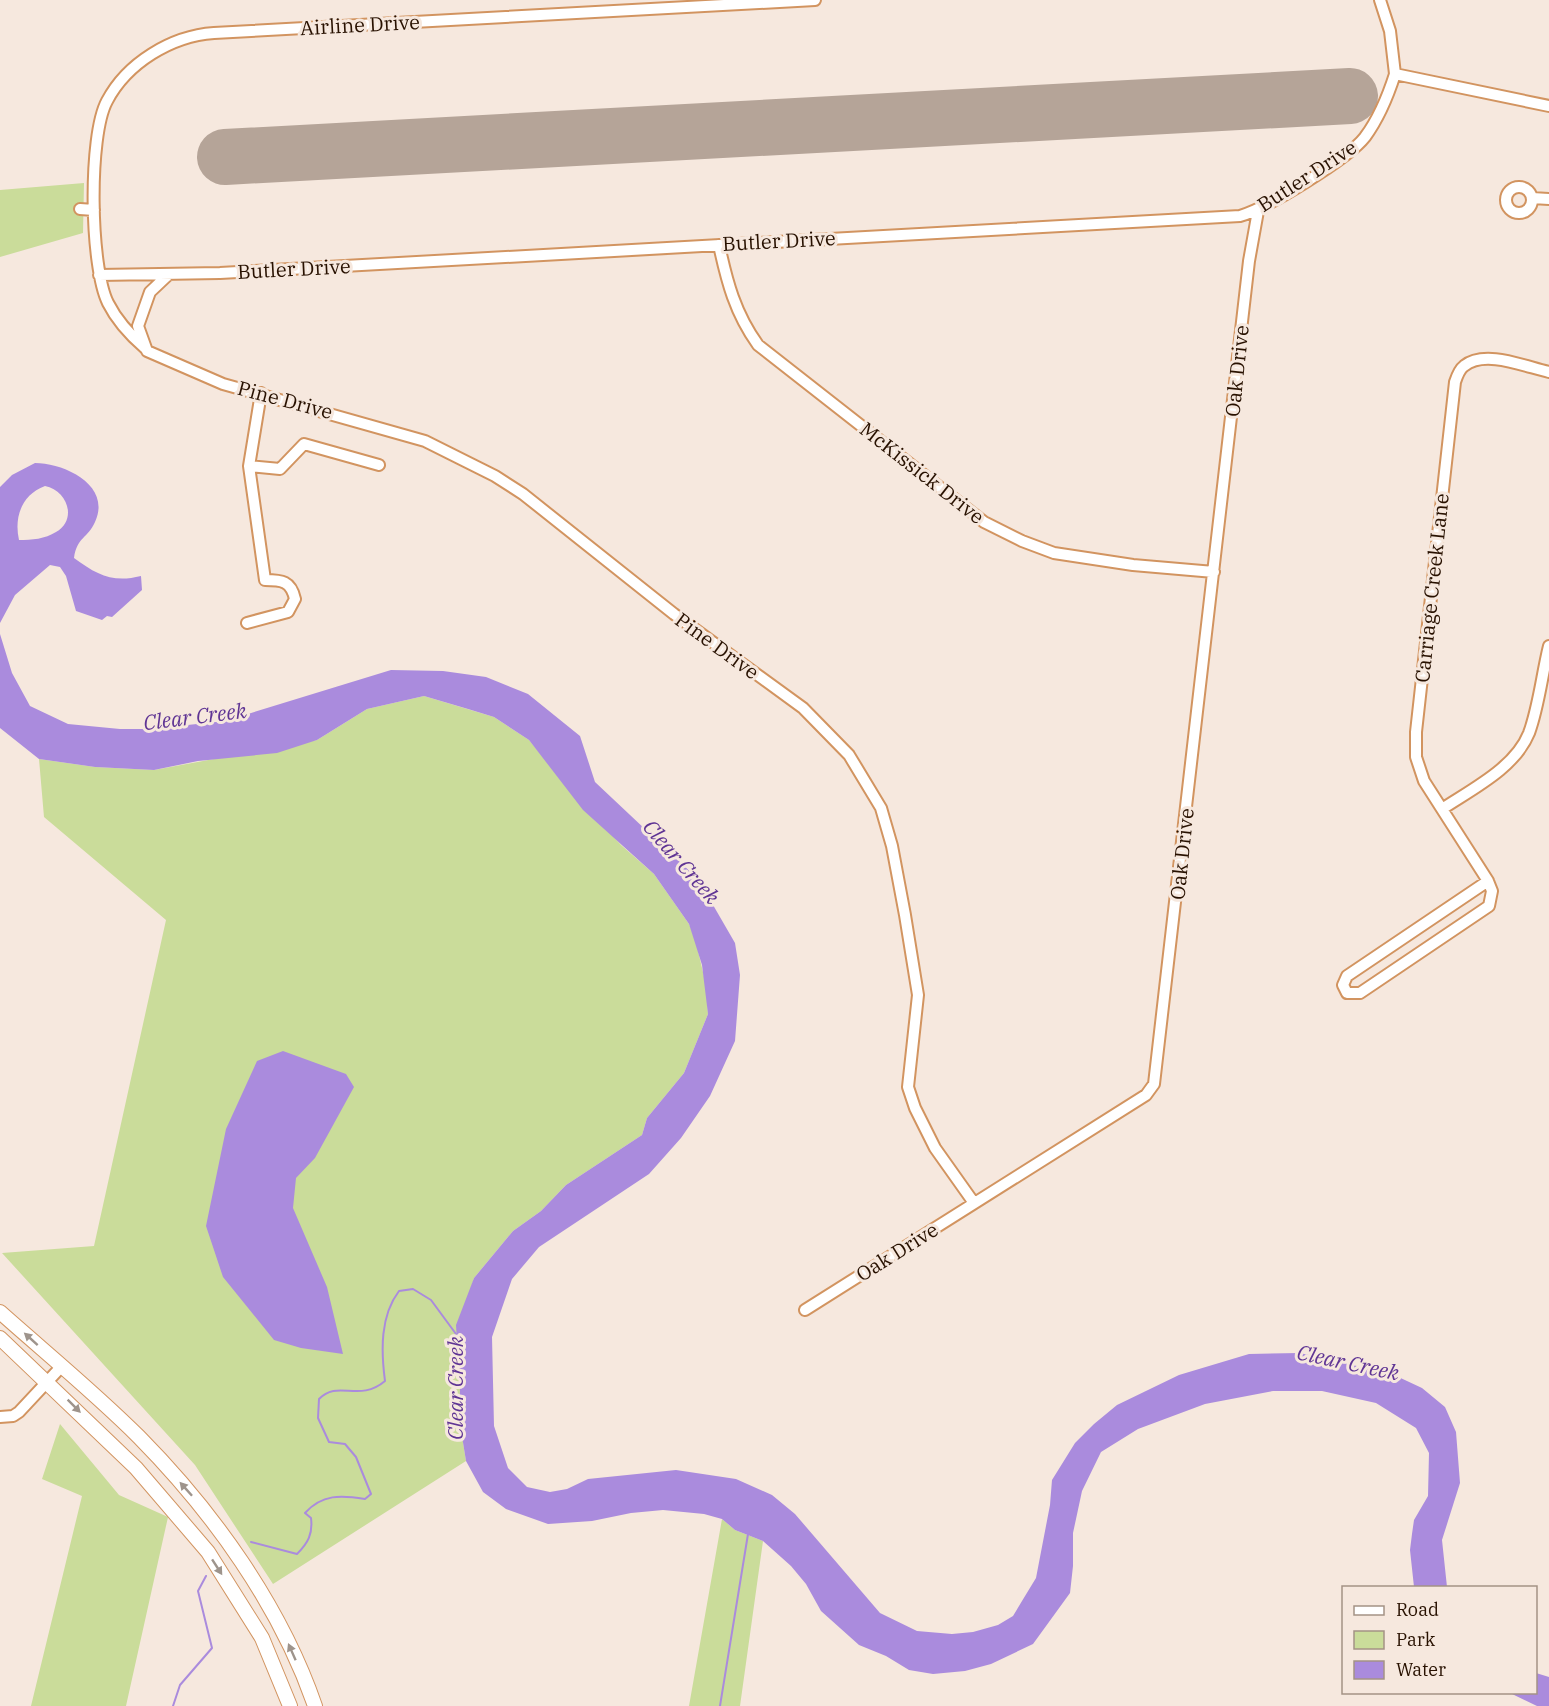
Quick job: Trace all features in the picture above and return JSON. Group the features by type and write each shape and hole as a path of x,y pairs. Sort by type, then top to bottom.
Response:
{"main road":[{"path":"0,1311 138,1437 204,1509 282,1630 315,1706"},
{"path":"0,1338 48,1381 136,1468 208,1552 262,1638 290,1706"}],"street":[{"name":"Airline Drive","path":"99,275 94,210 97,129 106,101 125,75 172,43 214,33 815,0"},
{"path":"1380,0 1390,31 1395,74 1549,106"},
{"name":"Butler Drive","path":"99,275 168,275 1240,216 1258,211 1329,166 1364,139 1380,113 1395,74"},
{"path":"1532,198 1549,199"},
{"path":"80,209 94,210"},
{"name":"Oak Drive","path":"805,1310 1146,1095 1154,1084 1249,261 1258,211"},
{"name":"McKissick Drive","path":"719,245 728,287 736,310 758,345 984,522 1054,553 1133,565 1214,572"},
{"name":"Pine Drive","path":"99,275 107,302 126,331 147,351 186,370 425,441 495,476 531,500 674,615 803,708 849,755 881,808 892,846 905,915 918,995 908,1087 915,1108 935,1148 974,1203"},
{"path":"147,351 138,326 150,292 168,275"},
{"name":"Carriage Creek Lane","path":"1488,881 1419,768 1416,732 1455,382 1462,367 1478,360 1490,359 1549,372"},
{"path":"247,623 288,612 295,599 292,587 283,580 265,580 249,466 261,393"},
{"path":"249,466 280,469 304,444 379,465"},
{"path":"1442,809 1491,776 1512,758 1522,744 1528,734 1549,646"},
{"path":"1488,881 1492,891 1489,906 1360,993 1347,993 1343,985 1347,976 1488,881"},
{"path":"0,1417 13,1416 19,1412 62,1367"}],"green space":[{"path":"84,183 83,233 0,257 0,190"},
{"path":"424,696 494,717 529,740 566,785 621,845 654,874 689,924 695,938 706,985 708,1014 684,1073 647,1118 642,1135 566,1185 541,1211 513,1231 474,1278 455,1343 460,1389 459,1418 466,1461 273,1584 195,1465 2,1253 94,1246 166,920 44,817 39,759 95,767 154,770 317,740 367,709"},
{"path":"60,1424 119,1495 168,1517 126,1706 31,1706 82,1496 42,1479"},
{"path":"722,1519 735,1530 763,1541 740,1706 689,1706"}],"water":[{"path":"35,463 47,464 71,472 91,487 97,497 98,509 95,522 80,542 74,558 106,576 122,579 141,576 142,590 112,617 107,616 102,620 76,611 66,576 60,567 50,565 15,595 0,623 0,487 12,475","holes":["45,486 53,489 64,499 67,506 67,520 56,532 43,538 19,540 19,516 25,501"]},
{"path":"0,634 12,673 30,706 68,724 120,729 150,729 225,721 391,670 443,671 486,677 528,694 580,736 595,782 698,879 735,943 740,975 735,1041 710,1096 681,1138 649,1174 539,1247 512,1279 492,1337 494,1426 508,1468 527,1487 550,1492 567,1489 588,1479 676,1470 736,1479 772,1495 795,1514 880,1613 917,1631 952,1634 973,1632 998,1625 1013,1616 1036,1578 1050,1505 1052,1480 1075,1443 1094,1424 1117,1405 1179,1375 1249,1354 1300,1353 1392,1374 1422,1388 1445,1407 1456,1432 1460,1483 1442,1540 1447,1586 1414,1586 1410,1550 1414,1520 1428,1496 1429,1453 1416,1428 1376,1403 1322,1391 1273,1391 1205,1404 1138,1429 1101,1452 1082,1491 1073,1533 1070,1593 1033,1644 991,1664 965,1671 933,1674 909,1670 886,1656 859,1645 821,1611 806,1584 791,1566 763,1541 735,1530 722,1519 704,1514 663,1510 631,1513 592,1521 548,1524 506,1509 483,1492 466,1461 459,1418 460,1389 456,1325 474,1278 513,1231 541,1211 566,1185 642,1135 647,1118 684,1073 708,1014 702,965 689,924 654,874 583,810 529,740 494,717 424,696 367,709 317,740 277,753 198,761 154,770 95,767 39,759 0,728"},
{"path":"283,1051 346,1074 354,1087 315,1158 296,1178 293,1208 327,1287 343,1354 301,1348 274,1340 223,1277 206,1226 226,1129 257,1061"},
{"path":"1537,1673 1549,1677 1549,1706 1537,1706 1512,1694 1537,1694"}],"waterway":[{"name":"Clear Creek","path":"251,1542 297,1554 307,1542 310,1534 311,1518 305,1513 311,1507 332,1497 365,1499 371,1494 356,1457 345,1444 329,1442 318,1418 319,1399 326,1393 341,1390 366,1390 385,1381 383,1334 388,1311 399,1291 413,1289 431,1300 456,1334"},
{"path":"720,1706 748,1534"},
{"path":"173,1706 180,1685 212,1648 198,1591 206,1576"}],"runway":[{"path":"225,157 1350,96"}]}
